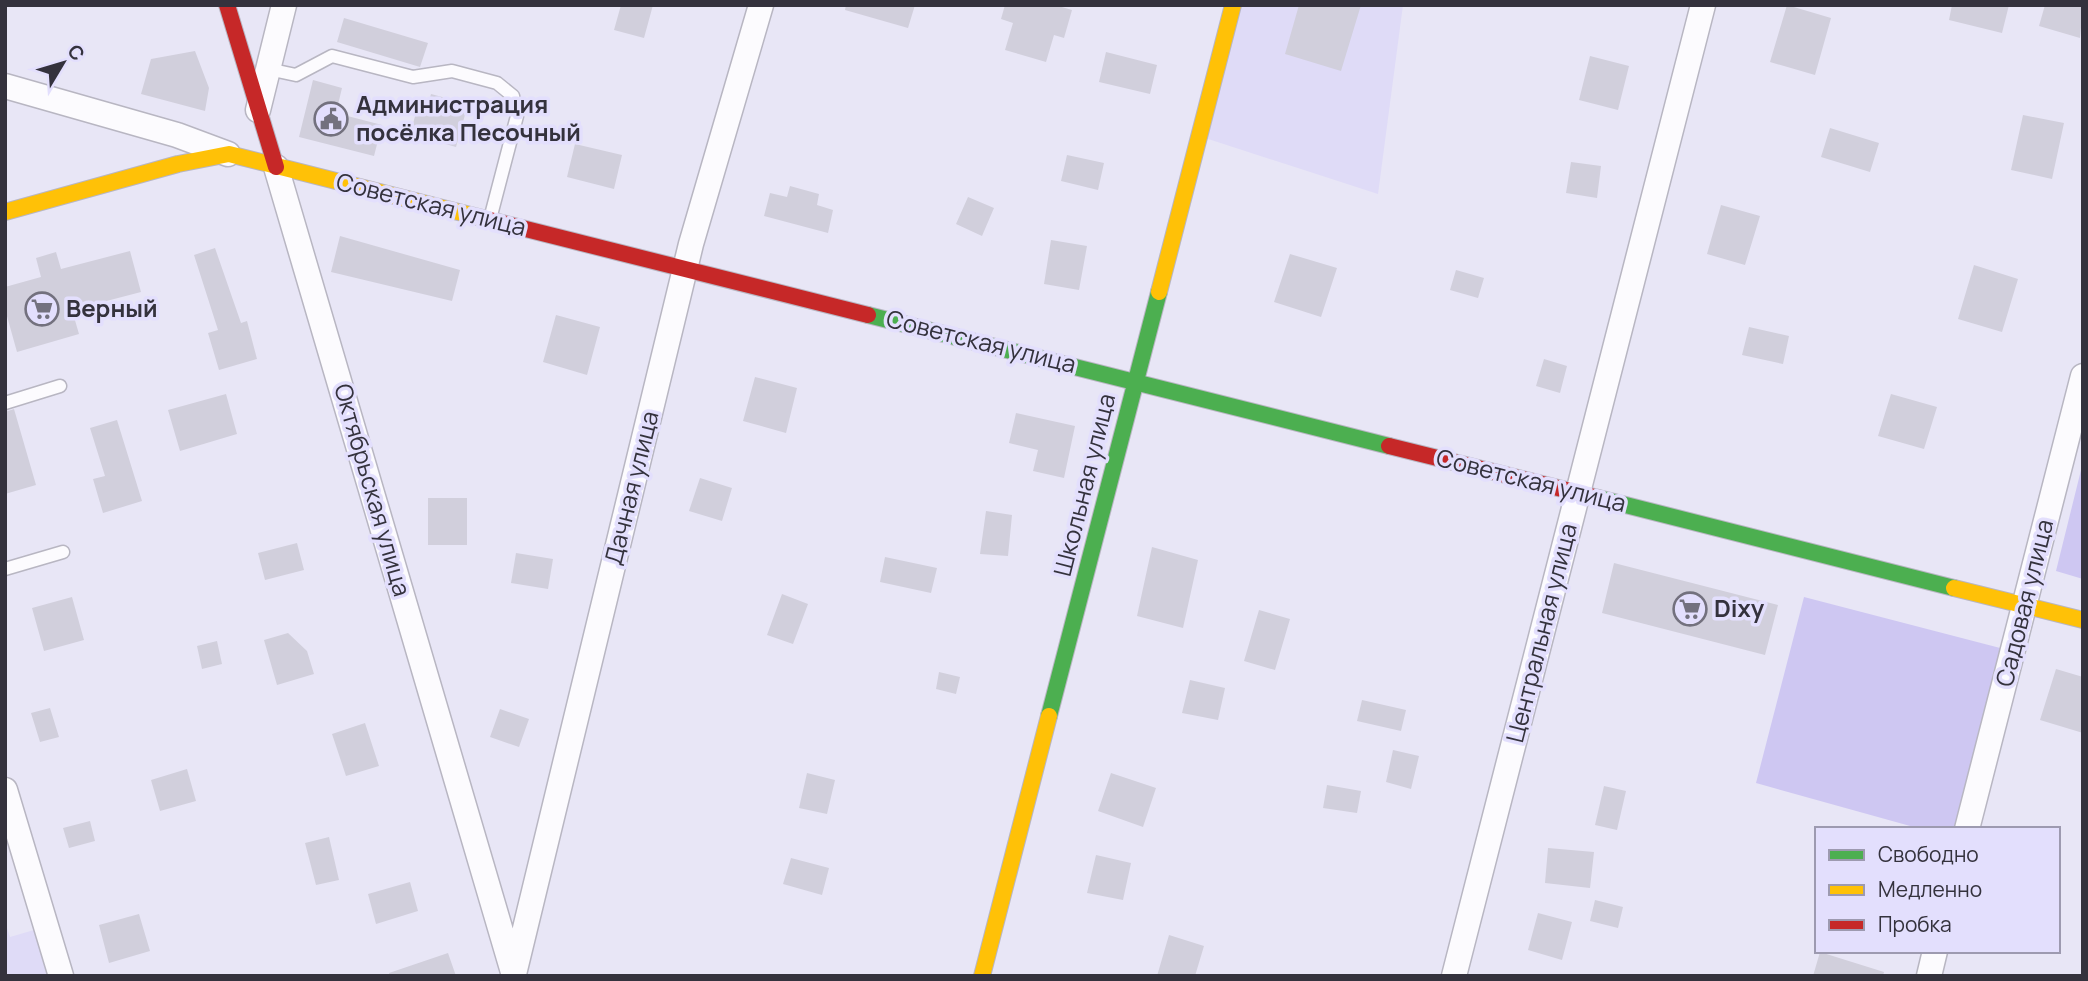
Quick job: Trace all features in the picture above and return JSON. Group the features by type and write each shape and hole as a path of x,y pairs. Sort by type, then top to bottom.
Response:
{"main road":[{"name":"Октябрьская улица","path":"228,5 276,167"},
{"name":"Школьная улица","path":"982,976 1233,5"},
{"name":"Советская улица","path":"229,154 2083,620"},
{"path":"5,212 166,167 229,154"}],"street":[{"path":"257,110 284,5"},
{"name":"Дачная улица","path":"514,975 686,267 761,5"},
{"name":"Центральная улица","path":"1454,976 1703,5"},
{"name":"Советская улица","path":"5,86 177,135 229,154"},
{"name":"Октябрьская улица","path":"276,167 514,975"},
{"name":"Садовая улица","path":"1968,827 2083,376"},
{"path":"5,790 61,976"},
{"path":"1929,976 1935,953"}],"lane":[{"path":"268,69 296,75 332,56 413,77 452,71 498,83 513,96 517,116 490,220"},
{"path":"5,403 60,386"},
{"path":"5,569 63,552"}],"shaded area":[{"path":"1233,5 1403,5 1378,194 1199,136"},
{"path":"2083,462 2083,579 2056,571"},
{"path":"1804,597 2004,649 1956,827 1914,827 1756,783"},
{"path":"5,922 10,937 34,930 47,976 5,976"}],"building":[{"path":"621,5 653,5 644,38 614,30"},
{"path":"846,5 915,5 908,28 845,10"},
{"path":"1005,5 1055,5 1072,10 1064,38 1054,35 1046,62 1005,50 1013,23 1001,19"},
{"path":"1299,5 1361,5 1341,71 1285,54"},
{"path":"1787,5 1831,18 1815,75 1770,62"},
{"path":"1952,5 2009,5 2002,33 1949,20"},
{"path":"2045,5 2083,5 2080,38 2039,26"},
{"path":"344,18 428,43 420,67 337,42"},
{"path":"195,51 209,88 205,111 141,94 151,59"},
{"path":"1106,52 1157,65 1150,94 1099,82"},
{"path":"1590,56 1629,66 1618,110 1579,100"},
{"name":"Администрация посёлка Песочный","path":"313,80 342,88 336,113 382,125 374,156 299,137"},
{"path":"431,94 468,104 456,147 410,134 416,113 425,116"},
{"path":"2023,115 2064,123 2052,179 2011,170"},
{"path":"1830,128 1879,143 1870,172 1821,157"},
{"path":"575,144 622,155 614,189 567,177"},
{"path":"1067,155 1104,163 1098,190 1061,181"},
{"path":"1571,162 1601,166 1597,198 1566,193"},
{"path":"790,186 819,194 817,205 833,210 828,233 764,216 770,193 787,197"},
{"path":"968,197 994,208 982,236 956,224"},
{"path":"1721,205 1760,216 1745,265 1707,254"},
{"path":"340,236 460,270 452,301 331,272"},
{"path":"1051,240 1087,246 1079,290 1044,284"},
{"path":"215,248 241,323 247,321 257,359 219,370 208,333 218,330 194,255"},
{"path":"130,251 141,292 72,310 79,334 17,352 5,309 5,287 41,277 36,258 56,252 61,269"},
{"path":"1290,254 1337,268 1321,317 1274,302"},
{"path":"1974,265 2018,279 2002,332 1958,319"},
{"path":"1456,270 1484,278 1478,298 1450,290"},
{"path":"556,315 600,327 587,375 543,362"},
{"path":"1749,327 1789,336 1783,364 1742,355"},
{"path":"1544,359 1567,366 1560,393 1536,386"},
{"path":"755,377 797,388 786,433 743,421"},
{"path":"226,394 237,434 180,451 168,410"},
{"path":"1891,394 1937,407 1924,449 1878,436"},
{"path":"14,409 36,485 5,494 5,412"},
{"path":"1016,413 1075,426 1064,478 1033,471 1038,450 1009,443"},
{"path":"117,420 142,501 103,513 93,479 105,476 90,428"},
{"path":"700,478 732,488 722,521 689,511"},
{"path":"428,498 467,498 467,545 428,545"},
{"path":"986,511 1012,515 1008,556 980,554"},
{"path":"297,543 304,570 265,580 258,553"},
{"path":"1152,547 1198,560 1183,628 1137,616"},
{"path":"516,553 553,559 548,589 511,583"},
{"path":"885,557 937,568 931,593 880,582"},
{"name":"Dixy","path":"1614,563 1778,605 1765,655 1602,613"},
{"path":"782,594 808,604 793,644 767,635"},
{"path":"72,597 84,640 44,651 32,608"},
{"path":"1259,610 1290,619 1275,670 1244,661"},
{"path":"288,633 307,651 314,674 277,685 264,640"},
{"path":"217,641 222,664 202,669 197,646"},
{"path":"2056,669 2083,677 2083,733 2040,720"},
{"path":"939,672 960,677 956,694 936,689"},
{"path":"1190,680 1225,688 1218,720 1182,713"},
{"path":"1362,700 1406,710 1401,731 1357,721"},
{"path":"50,708 59,737 40,742 31,713"},
{"path":"500,709 529,719 519,747 490,737"},
{"path":"365,723 379,766 346,776 332,734"},
{"path":"1393,750 1419,756 1411,789 1386,782"},
{"path":"187,769 196,801 160,811 151,780"},
{"path":"807,773 835,780 827,814 799,808"},
{"path":"1111,773 1156,788 1143,827 1098,811"},
{"path":"1327,785 1361,791 1357,813 1323,808"},
{"path":"1604,786 1626,791 1617,830 1595,825"},
{"path":"90,821 95,841 69,848 63,828"},
{"path":"329,837 339,880 316,885 305,843"},
{"path":"1548,848 1594,852 1590,888 1545,883"},
{"path":"1096,855 1131,863 1123,900 1087,893"},
{"path":"791,858 829,868 822,895 783,884"},
{"path":"410,882 418,911 376,924 368,894"},
{"path":"1595,900 1623,907 1618,928 1590,921"},
{"path":"1538,913 1572,922 1562,960 1528,950"},
{"path":"139,914 150,951 109,963 99,925"},
{"path":"1169,935 1204,946 1195,976 1157,976"},
{"path":"448,953 456,976 390,976 389,973"},
{"path":"1820,953 1884,972 1883,976 1813,976"}],"traffic: fast":[{"path":"1049,716 1159,292"},
{"path":"868,315 1389,446"},
{"path":"1598,498 1954,588"}],"traffic: slow":[{"path":"1159,292 1233,5"},
{"path":"5,212 178,164 229,154 482,218"},
{"path":"1954,588 2083,620"},
{"path":"982,976 1049,716"}],"traffic: jam":[{"path":"227,5 276,167"},
{"path":"482,218 868,315"},
{"path":"1389,446 1598,498"}],"place":[{"name":"Администрация посёлка Песочный","path":"331,119"},
{"name":"Верный","path":"42,309"},
{"name":"Dixy","path":"1690,609"}]}
